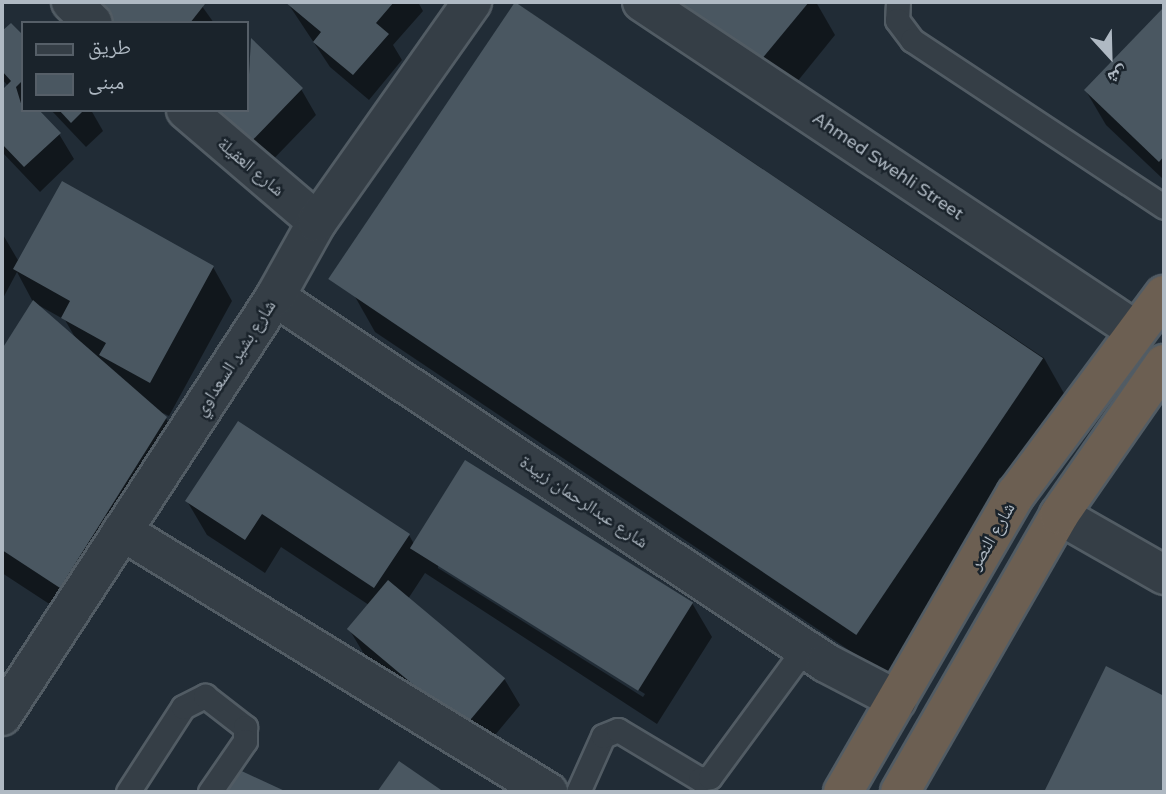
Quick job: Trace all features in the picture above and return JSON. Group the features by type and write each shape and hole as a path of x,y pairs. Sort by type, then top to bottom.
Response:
{"highway":[{"name":"شارع النصر","path":"842,792 1016,494 1135,330 1164,295"},
{"path":"900,792 1059,515 1164,364"}],"street":[{"path":"71,2 91,21"},
{"name":"شارع بشير السعداوي","path":"2,716 275,297 317,222 472,2"},
{"name":"Ahmed Swehli Street","path":"642,2 1135,330"},
{"name":"شارع العقيلة","path":"188,112 317,222"},
{"name":"شارع عبدالرحمان زبيدة","path":"275,297 804,649 897,700"},
{"path":"1059,515 1164,575"},
{"path":"122,531 548,792"}],"lane":[{"path":"898,2 897,20 912,40 1164,207"},
{"path":"578,792 603,736 618,730 700,779 710,776 804,649"},
{"path":"128,792 183,707 205,696 245,727 245,741 210,792"}],"building":[{"path":"98,2 205,4 192,21 112,21 94,6"},
{"path":"285,2 394,2 376,23 389,34 353,75 313,42 321,32"},
{"path":"515,2 1043,358 856,635 328,279"},
{"path":"672,2 809,2 761,60"},
{"path":"1164,7 1164,156 1159,162 1084,90"},
{"path":"11,23 21,33 21,82 16,87 21,112 41,112 61,133 24,167 2,144 2,90 11,81 2,71 2,31"},
{"path":"251,38 303,88 245,148 209,112 248,112"},
{"path":"61,112 82,112 71,123"},
{"path":"62,181 214,266 150,383 99,355 106,343 61,318 70,301 13,269"},
{"path":"33,300 167,417 60,588 2,550 2,349"},
{"path":"238,421 410,534 374,588 262,514 245,540 185,501"},
{"path":"465,460 693,603 638,691 410,548"},
{"path":"388,580 505,678 464,727 347,629"},
{"path":"1106,666 1164,696 1164,792 1044,792"},
{"path":"399,761 444,792 377,792"},
{"path":"233,767 287,792 219,792"}]}
